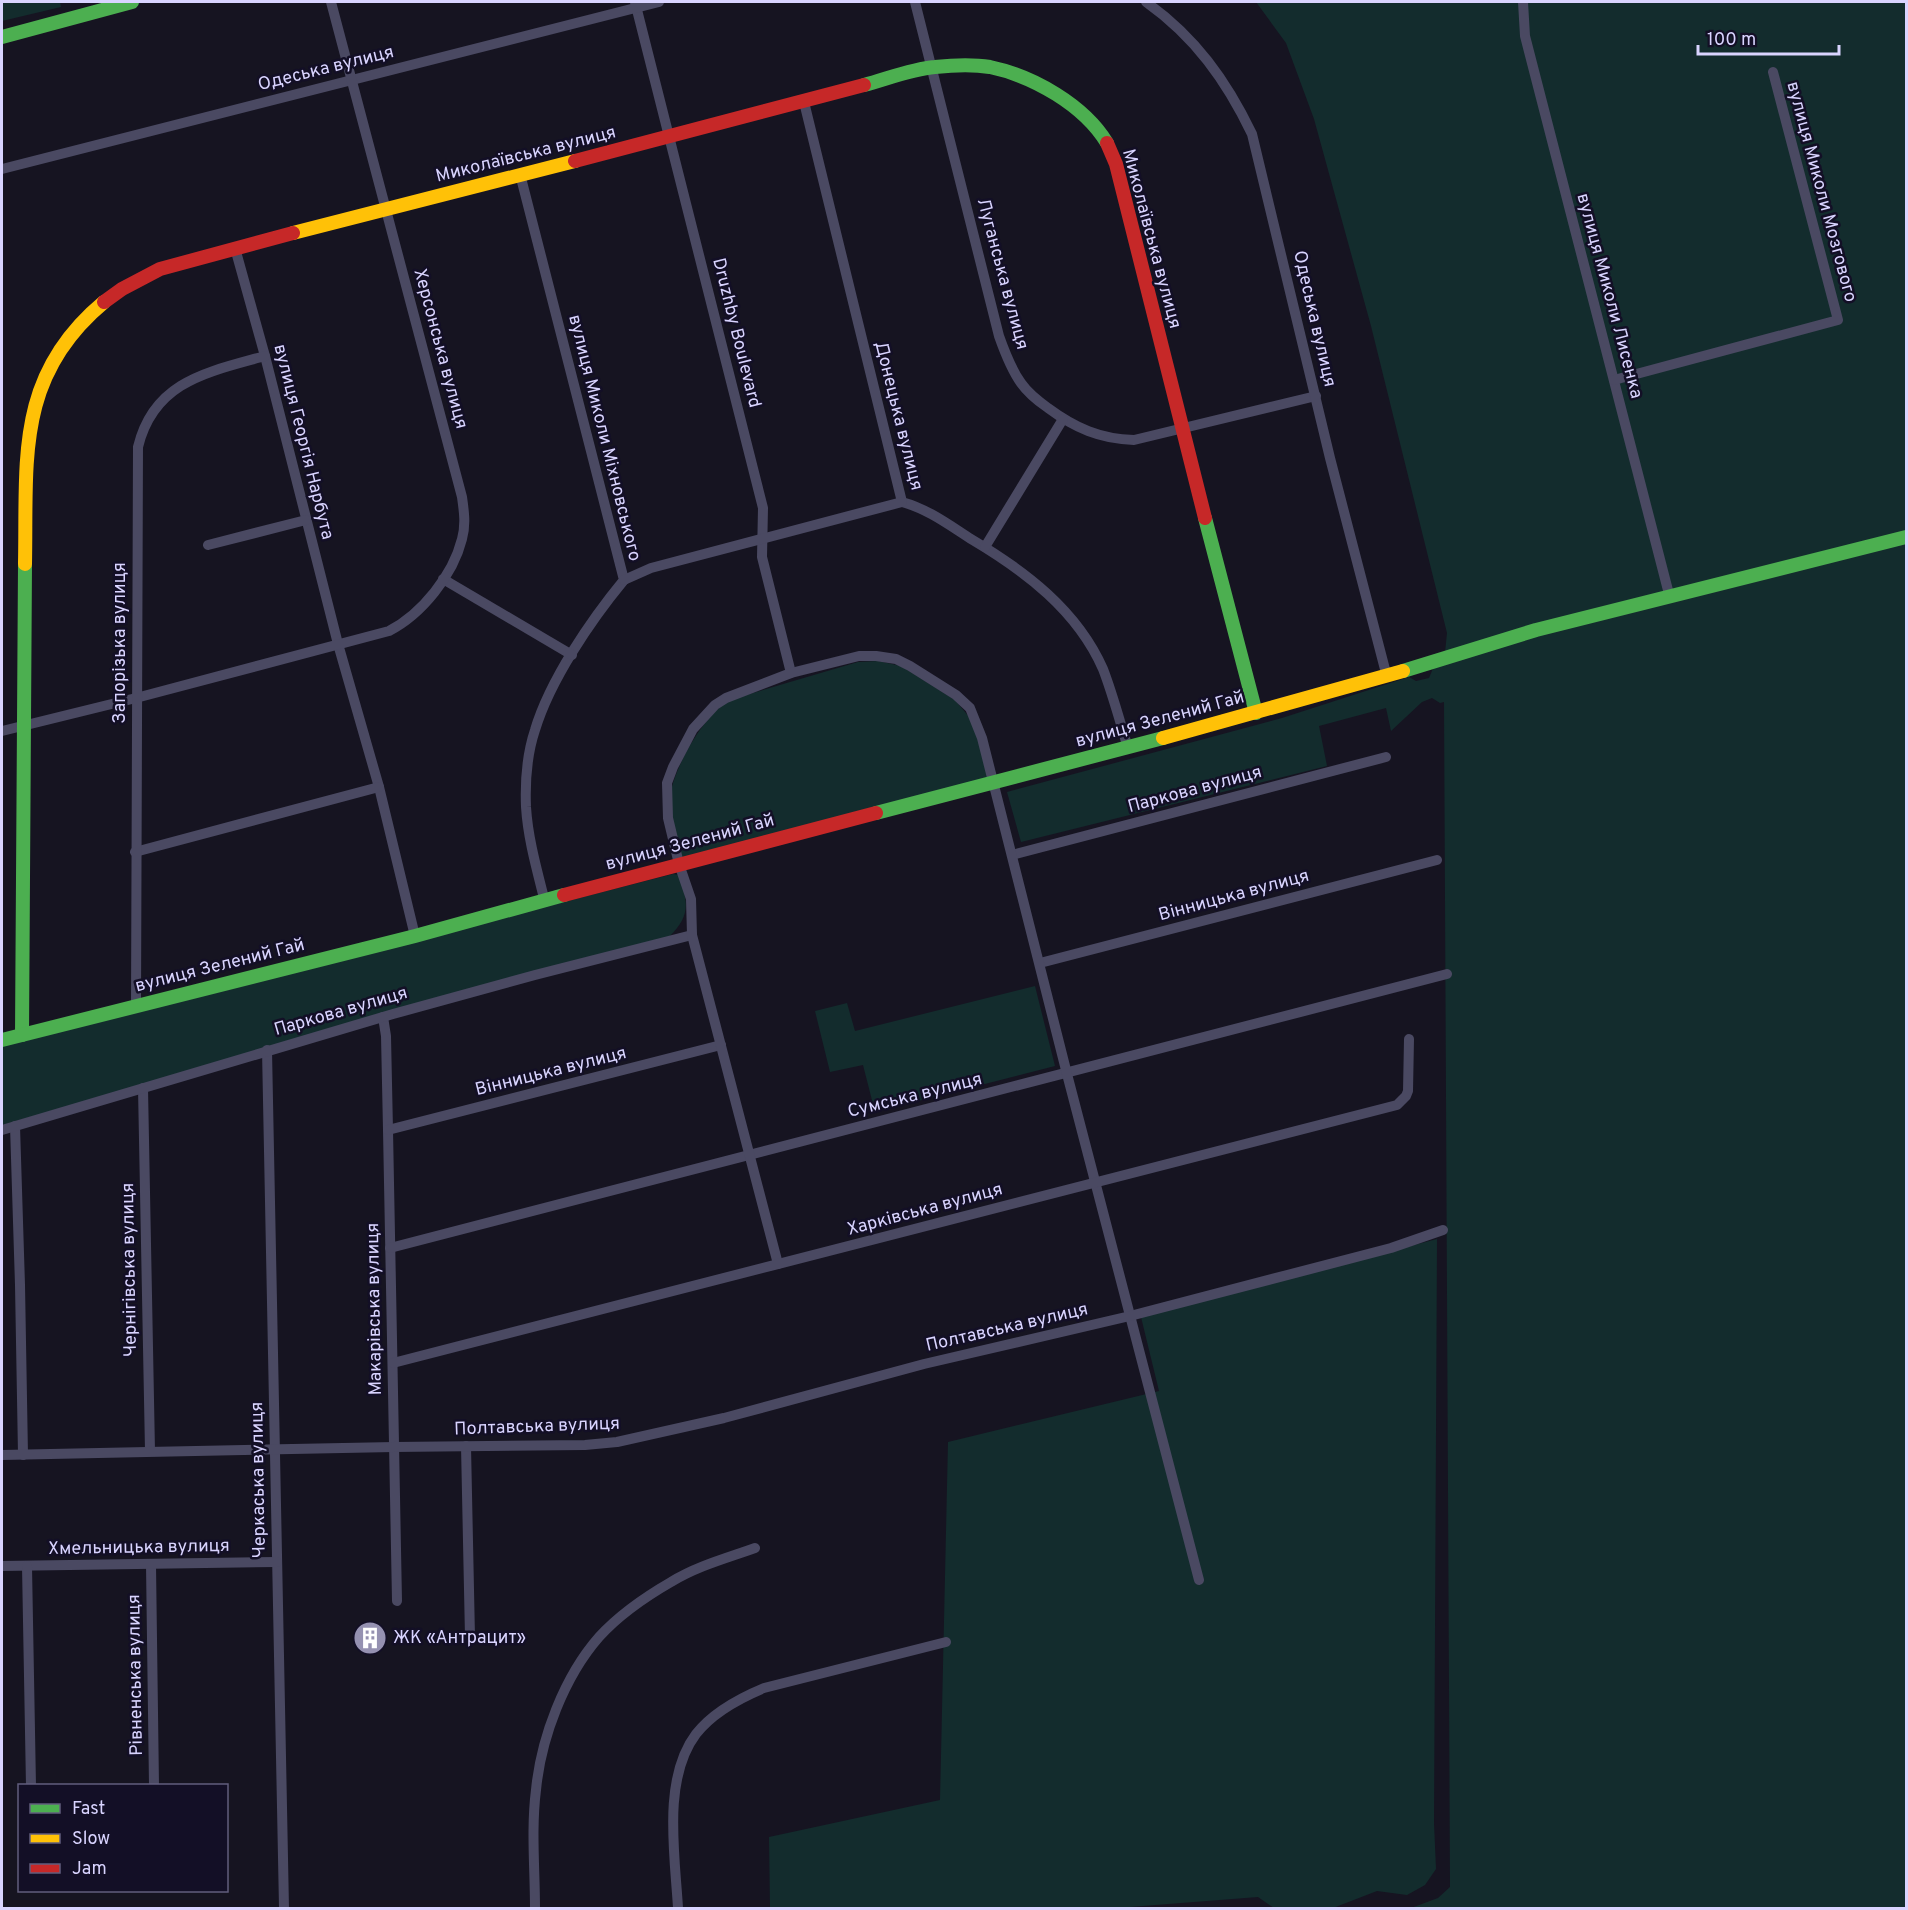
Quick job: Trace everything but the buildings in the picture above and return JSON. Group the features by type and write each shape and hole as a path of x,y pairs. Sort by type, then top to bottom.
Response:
{"street":[{"path":"2,37 132,2"},
{"name":"Херсонська вулиця","path":"331,2 462,497 464,518 463,538 443,579 419,610 403,624 389,631 338,644"},
{"name":"Одеська вулиця","path":"2,169 636,4 659,2"},
{"name":"Луганська вулиця","path":"915,2 999,336 1006,356 1023,386 1033,397 1063,419 1086,432 1116,440 1134,440 1316,396"},
{"name":"Одеська вулиця","path":"1146,2 1191,42 1219,74 1252,134 1387,677"},
{"name":"вулиця Миколи Лисенка","path":"1523,2 1525,36 1670,598"},
{"name":"Druzhby Boulevard","path":"636,4 763,508 762,557 791,673"},
{"name":"Миколаївська вулиця","path":"22,1035 27,451 35,403 42,384 51,364 85,317 118,291 160,269 386,208 669,138 932,67 996,68 1029,81 1058,97 1084,115 1106,140 1116,164 1256,713"},
{"name":"вулиця Миколи Мозгового","path":"1614,380 1838,320 1773,72"},
{"name":"Донецька вулиця","path":"804,102 902,502 927,512 985,547 1062,606 1078,626 1102,669 1128,748"},
{"name":"вулиця Миколи Міхновського","path":"520,174 624,580 606,602 572,655 550,693 534,731 527,780 526,807 529,833 545,902"},
{"name":"вулиця Георгія Нарбута","path":"235,248 338,644 379,787 415,936"},
{"name":"Запорізька вулиця","path":"136,1006 138,447 149,416 159,403 175,389 210,372 265,357"},
{"path":"985,547 1063,419"},
{"path":"624,580 651,568 902,502"},
{"path":"208,545 306,520"},
{"name":"вулиця Зелений Гай","path":"2,1040 415,936 679,864 1128,748 1387,677 1536,630 1906,537"},
{"path":"443,579 572,655"},
{"path":"2,731 338,644"},
{"path":"778,1264 692,936 691,898 679,864 668,818 667,792 673,767 687,738 703,716 720,701 791,673 859,656 896,659 949,690 970,708 982,738 1198,1580"},
{"name":"Паркова вулиця","path":"1012,855 1386,757"},
{"path":"135,852 379,787"},
{"name":"Вінницька вулиця","path":"1040,963 1437,860"},
{"name":"Паркова вулиця","path":"2,1130 383,1017 535,975 692,936"},
{"name":"Сумська вулиця","path":"390,1248 1448,974"},
{"name":"Макарівська вулиця","path":"383,1017 386,1036 397,1601"},
{"name":"Харківська вулиця","path":"393,1363 1397,1105 1408,1091 1409,1040"},
{"name":"Вінницька вулиця","path":"388,1130 721,1045"},
{"name":"Черкаська вулиця","path":"267,1050 284,1908"},
{"name":"Чернігівська вулиця","path":"143,1088 150,1452"},
{"path":"15,1126 21,1296 23,1455"},
{"name":"Полтавська вулиця","path":"2,1455 585,1445 644,1438 924,1364 1130,1316 1390,1248 1443,1230"},
{"path":"466,1446 470,1637"},
{"path":"536,1908 534,1823 539,1767 556,1710 567,1685 599,1637 630,1608 672,1581 712,1563 755,1548"},
{"name":"Хмельницька вулиця","path":"2,1566 277,1562"},
{"name":"Рівненська вулиця","path":"151,1565 154,1784"},
{"path":"27,1566 31,1784"},
{"path":"678,1908 675,1796 685,1753 697,1733 715,1715 740,1698 764,1688 946,1642"}],"green space":[{"path":"2,2 60,2 61,7 2,21"},
{"path":"1256,2 1906,2 1906,1908 1411,1908 1438,1898 1450,1887 1444,702 1440,703 1432,698 1422,702 1391,731 1386,708 1319,726 1327,766 1021,842 1007,792 1282,718 1409,677 1416,681 1429,678 1434,666 1444,663 1447,633 1371,326 1314,119 1286,43"},
{"path":"878,661 901,666 955,700 970,718 994,782 679,864 668,819 668,804 672,788 678,770 695,737 718,709 729,700 858,662"},
{"path":"673,874 679,875 686,908 681,922 669,937 2,1125 2,1046"},
{"path":"1035,986 1055,1066 875,1112 863,1065 830,1072 815,1011 847,1003 855,1031"},
{"path":"1437,1239 1434,1823 1436,1869 1425,1885 1407,1895 1377,1891 1333,1908 1274,1908 1258,1897 1117,1908 770,1908 769,1837 940,1800 948,1442 1159,1391 1141,1317"}],"traffic: fast":[{"path":"2,37 132,2"},
{"path":"864,85 926,68 963,65 990,67 1023,77 1056,94 1085,116 1107,143"},
{"path":"1205,518 1256,713"},
{"path":"1403,671 1536,630 1906,537"},
{"path":"22,1035 25,564"},
{"path":"876,813 1163,738"},
{"path":"2,1040 415,936 564,895"}],"traffic: slow":[{"path":"293,233 575,161"},
{"path":"25,564 27,454 40,390 54,359 75,330 104,302"},
{"path":"1163,738 1403,671"}],"traffic: jam":[{"path":"575,161 864,85"},
{"path":"1107,143 1116,164 1205,518"},
{"path":"104,302 122,289 160,269 293,233"},
{"path":"564,895 876,813"}],"place":[{"name":"ЖК «Антрацит»","path":"370,1638"}]}
